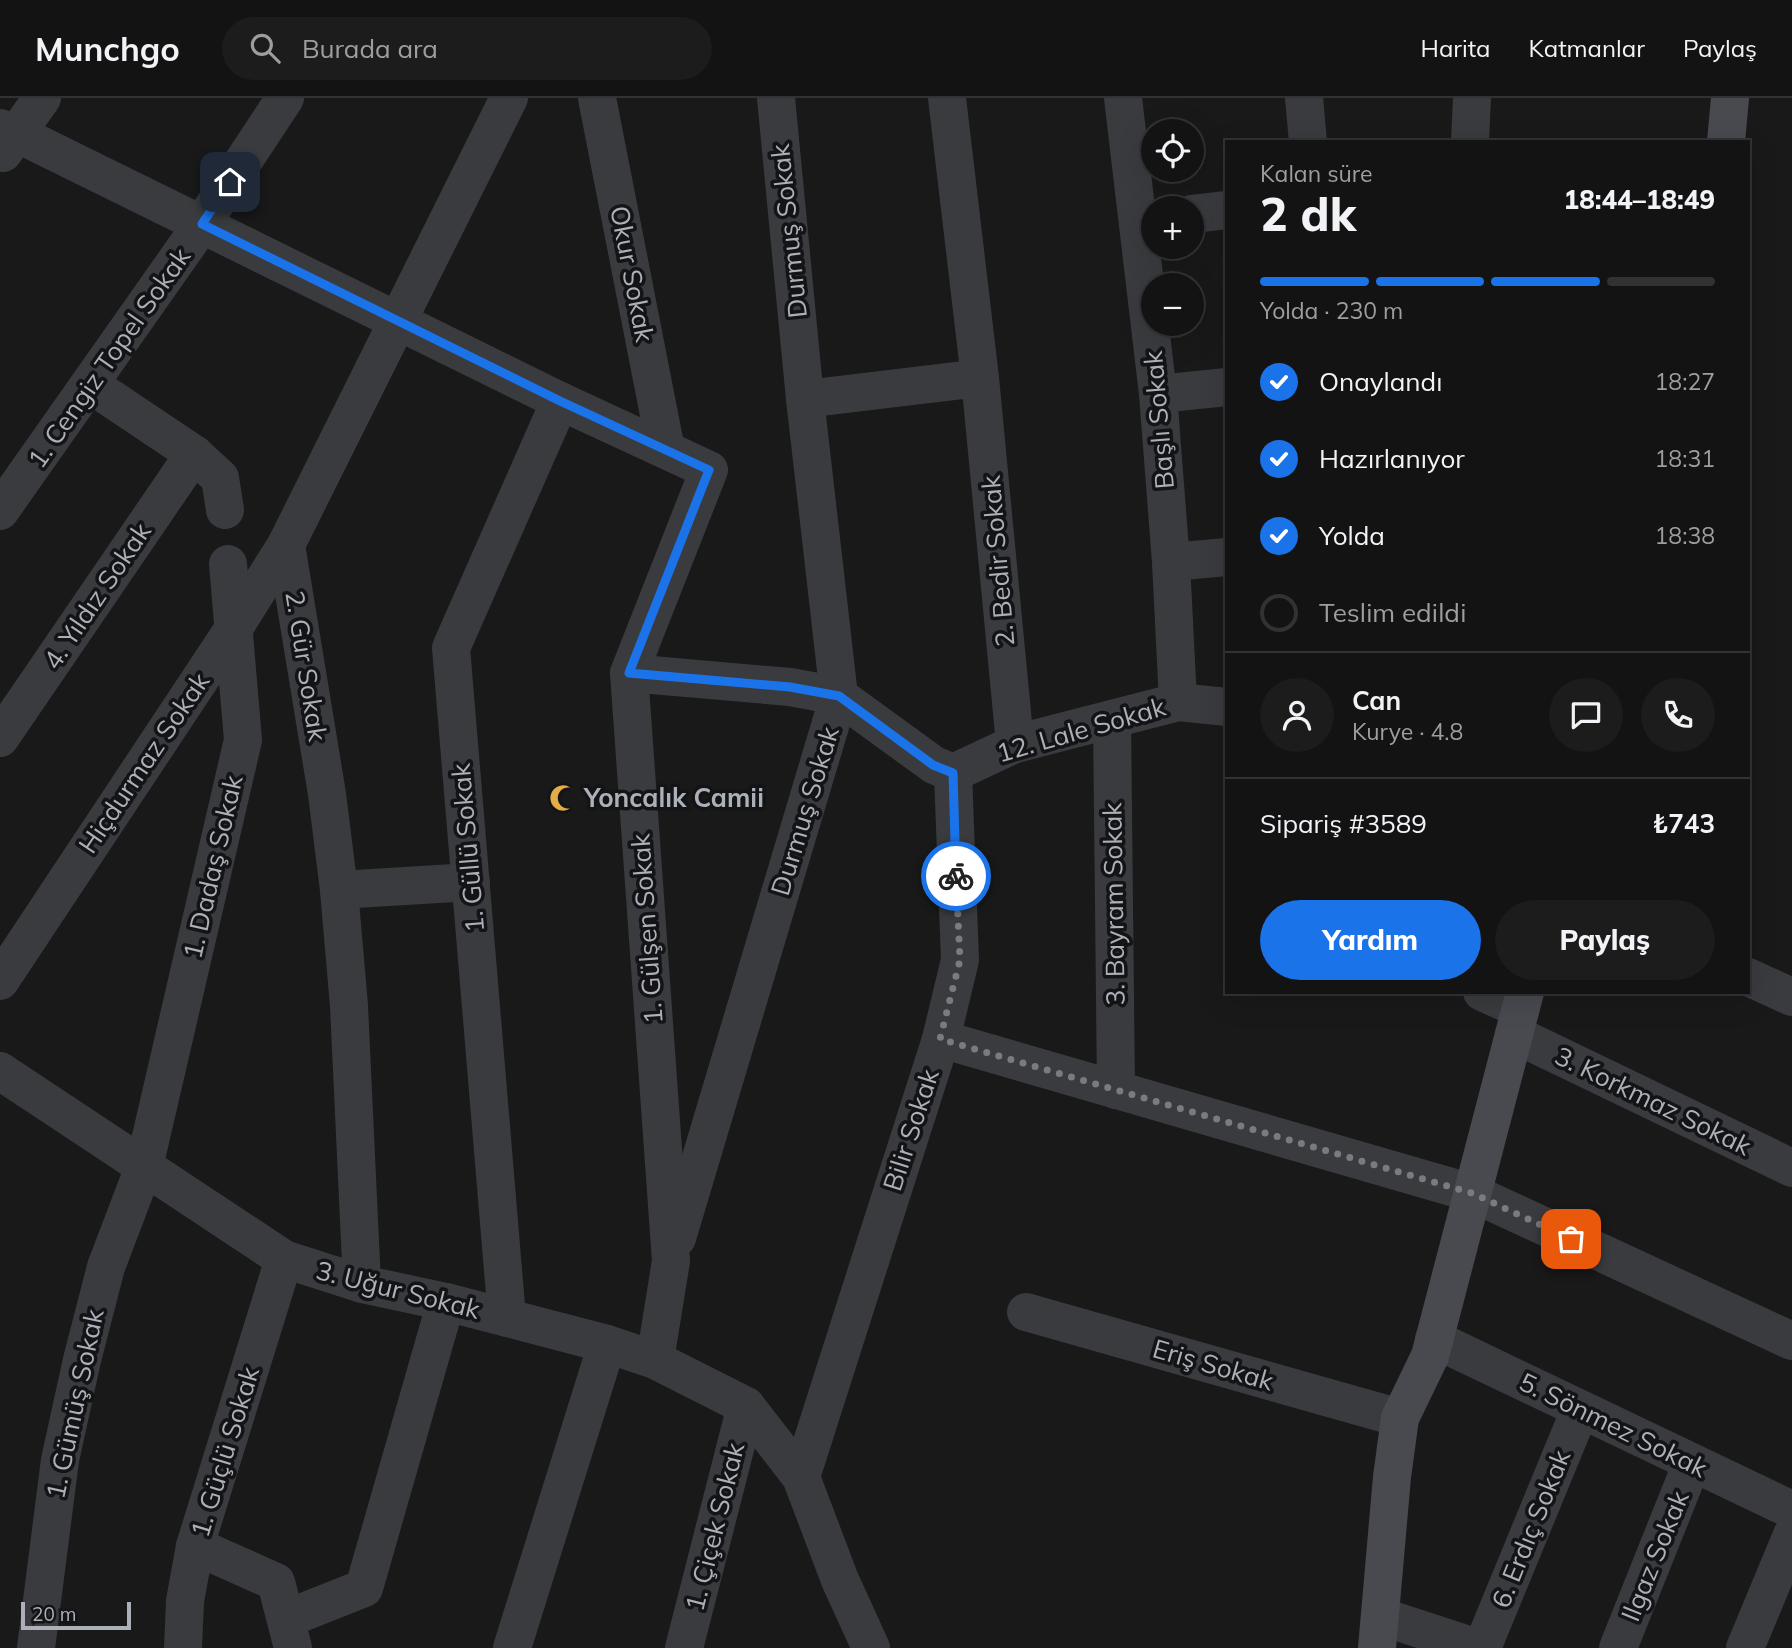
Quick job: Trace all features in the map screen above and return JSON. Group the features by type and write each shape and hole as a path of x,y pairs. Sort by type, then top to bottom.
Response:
{"main road":[{"path":"1726,140 1730,98"},
{"path":"1378,1632 1400,1418 1430,1356 1520,1012"}],"street":[{"path":"42,98 6,139 202,224 560,401 666,450"},
{"name":"1. Cengiz Topel Sokak","path":"0,511 91,385 285,98"},
{"path":"286,545 509,98"},
{"name":"Okur Sokak","path":"597,98 666,450"},
{"name":"Durmuş Sokak","path":"671,1261 839,696 805,399 776,98"},
{"name":"2. Bedir Sokak","path":"947,98 980,378 1015,744"},
{"name":"Başlı Sokak","path":"1123,98 1141,196"},
{"path":"1304,98 1308,140"},
{"path":"1470,140 1472,98"},
{"path":"1204,213 1225,210"},
{"name":"Başlı Sokak","path":"1149,259 1171,562 1178,702"},
{"path":"805,399 980,378"},
{"path":"91,385 194,454 220,478 225,510"},
{"path":"1158,394 1225,387"},
{"name":"1. Güllü Sokak","path":"507,1318 450,648 560,401"},
{"name":"1. Gülşen Sokak","path":"655,1360 671,1261 629,673 709,470 666,450"},
{"name":"4. Yıldız Sokak","path":"0,737 194,454"},
{"name":"Hiçdurmaz Sokak","path":"0,981 286,545"},
{"name":"2. Gür Sokak","path":"286,545 327,794 339,890 349,1006 362,1284"},
{"path":"1171,562 1225,556"},
{"name":"1. Dadaş Sokak","path":"144,1167 243,740 228,564"},
{"path":"629,673 790,687 839,696 933,765 953,773"},
{"name":"12. Lale Sokak","path":"953,773 1015,744 1178,702 1225,707"},
{"name":"3. Bayram Sokak","path":"1112,719 1116,1090"},
{"name":"Bilir Sokak","path":"801,1477 940,1039 960,960 953,773"},
{"path":"339,890 471,882"},
{"path":"1750,977 1792,997"},
{"name":"3. Korkmaz Sokak","path":"1486,994 1792,1168"},
{"path":"940,1039 1472,1193 1792,1341"},
{"name":"3. Uğur Sokak","path":"0,1071 284,1259 362,1284 446,1302 607,1344 655,1360 746,1406 801,1477 840,1580 871,1648"},
{"name":"1. Gümüş Sokak","path":"36,1648 60,1460 79,1373 106,1267 144,1167"},
{"name":"1. Güçlü Sokak","path":"183,1648 185,1601 195,1546 284,1259"},
{"path":"195,1546 276,1582 290,1633 364,1588 446,1302"},
{"name":"Eriş Sokak","path":"1026,1312 1400,1418"},
{"name":"5. Sönmez Sokak","path":"1434,1339 1792,1510"},
{"path":"512,1648 607,1344"},
{"name":"1. Çiçek Sokak","path":"684,1648 746,1406"},
{"name":"6. Erdıç Sokak","path":"1480,1648 1580,1410"},
{"name":"Ilgaz Sokak","path":"1618,1648 1692,1463"},
{"path":"1745,1648 1792,1535"},
{"path":"1378,1632 1480,1648"}],"way so far":[{"path":"956,876 960,960 940,1039 1472,1193 1571,1239"}],"place":[{"name":"Yoncalık Camii","path":"563,798"}],"route":[{"path":"230,182 202,224 560,401 709,470 629,673 790,687 839,696 933,765 953,773 956,876"}]}
